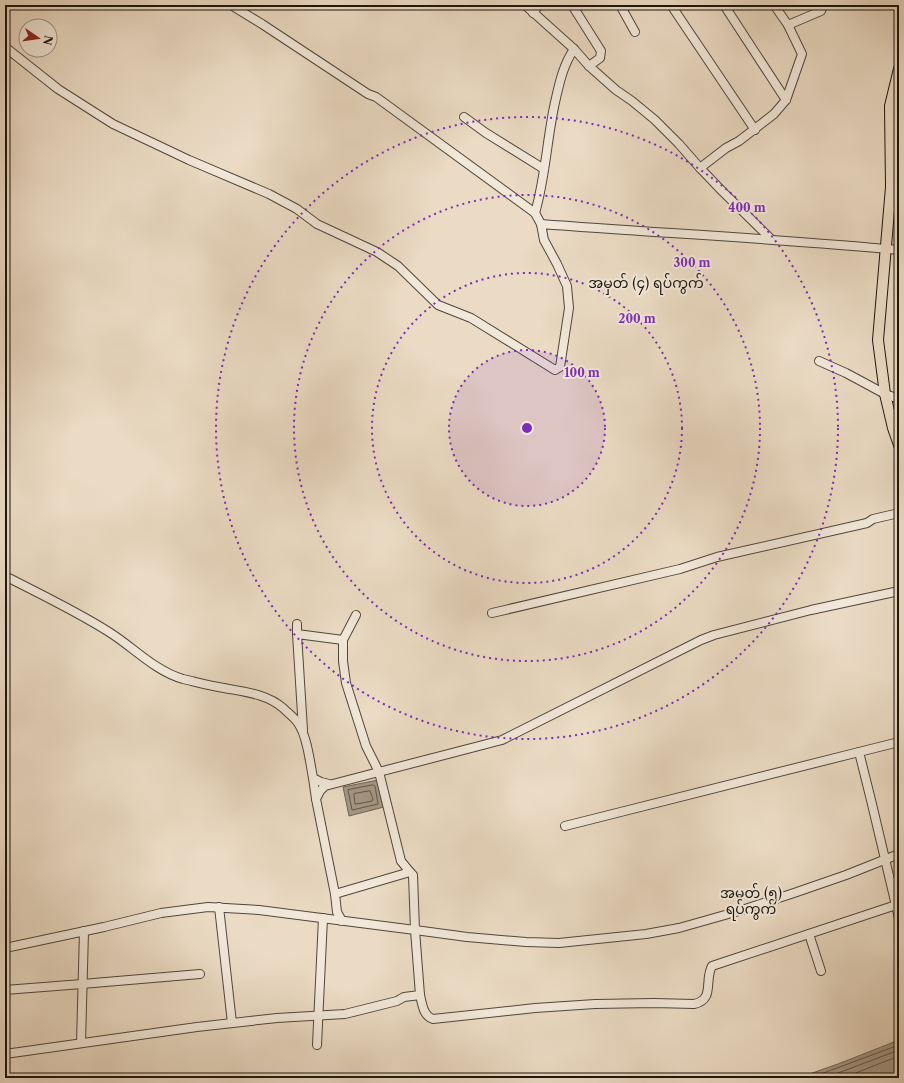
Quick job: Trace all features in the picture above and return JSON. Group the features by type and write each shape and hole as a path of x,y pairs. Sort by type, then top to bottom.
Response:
{"main road":[{"path":"899,69 890,106 895,154 890,187 878,340 885,394 893,428 899,445"}],"street":[{"path":"5,47 58,89 114,124 189,160 269,194 296,209 317,224 376,252 398,266 438,305 470,318 555,370 560,367 569,308 567,286 544,240 541,224 535,212 376,97 368,94 231,5"},
{"path":"525,5 574,49 588,66 655,120 723,192 771,239"},
{"path":"533,13 539,5"},
{"path":"572,5 601,51 600,58 588,66"},
{"path":"620,5 635,32"},
{"path":"671,5 754,130"},
{"path":"724,5 786,100"},
{"path":"700,168 726,148 754,130 774,114 786,100 802,54 788,25 774,5"},
{"path":"788,25 821,11 823,5"},
{"path":"535,212 540,196 553,108 567,60 574,49"},
{"path":"464,117 486,133 544,169"},
{"path":"541,224 771,239 899,250"},
{"path":"819,361 846,373 885,394 899,399"},
{"path":"492,612 680,569 717,557 867,523 873,519 899,513"},
{"path":"5,576 52,599 95,623 130,646 162,670 181,678 268,698 282,707 298,722 303,731"},
{"path":"316,799 320,791 329,784 502,740 701,640 714,635 811,610 899,591"},
{"path":"356,615 342,640 346,683 366,746 379,772 401,861 413,875 415,930 420,995 428,1018 433,1019 535,1008 595,1004 700,1003 706,997 709,972 712,966 897,905"},
{"path":"297,624 303,731 335,894 337,912 342,921"},
{"path":"298,634 342,640"},
{"path":"565,826 899,742"},
{"path":"859,752 899,918"},
{"path":"313,778 329,784"},
{"path":"5,948 161,913 208,907 259,910 467,937 526,942 559,943 646,934 679,928 739,911 794,893 899,854"},
{"path":"335,894 410,872"},
{"path":"219,908 232,1023"},
{"path":"316,1045 323,918"},
{"path":"81,1043 84,931"},
{"path":"809,934 821,971"},
{"path":"5,990 200,974"},
{"path":"5,1054 197,1026 277,1018 345,1014 397,1001 404,997 420,995"}],"water":[{"path":"378,780 384,807 349,816 343,787"},
{"path":"899,1040 899,1078 798,1078 838,1064"}],"district":[{"name":"အမှတ် (၄) ရပ်ကွက်","path":"646,283"},
{"name":"အမှတ် (၅) ရပ်ကွက်","path":"751,902"}]}
